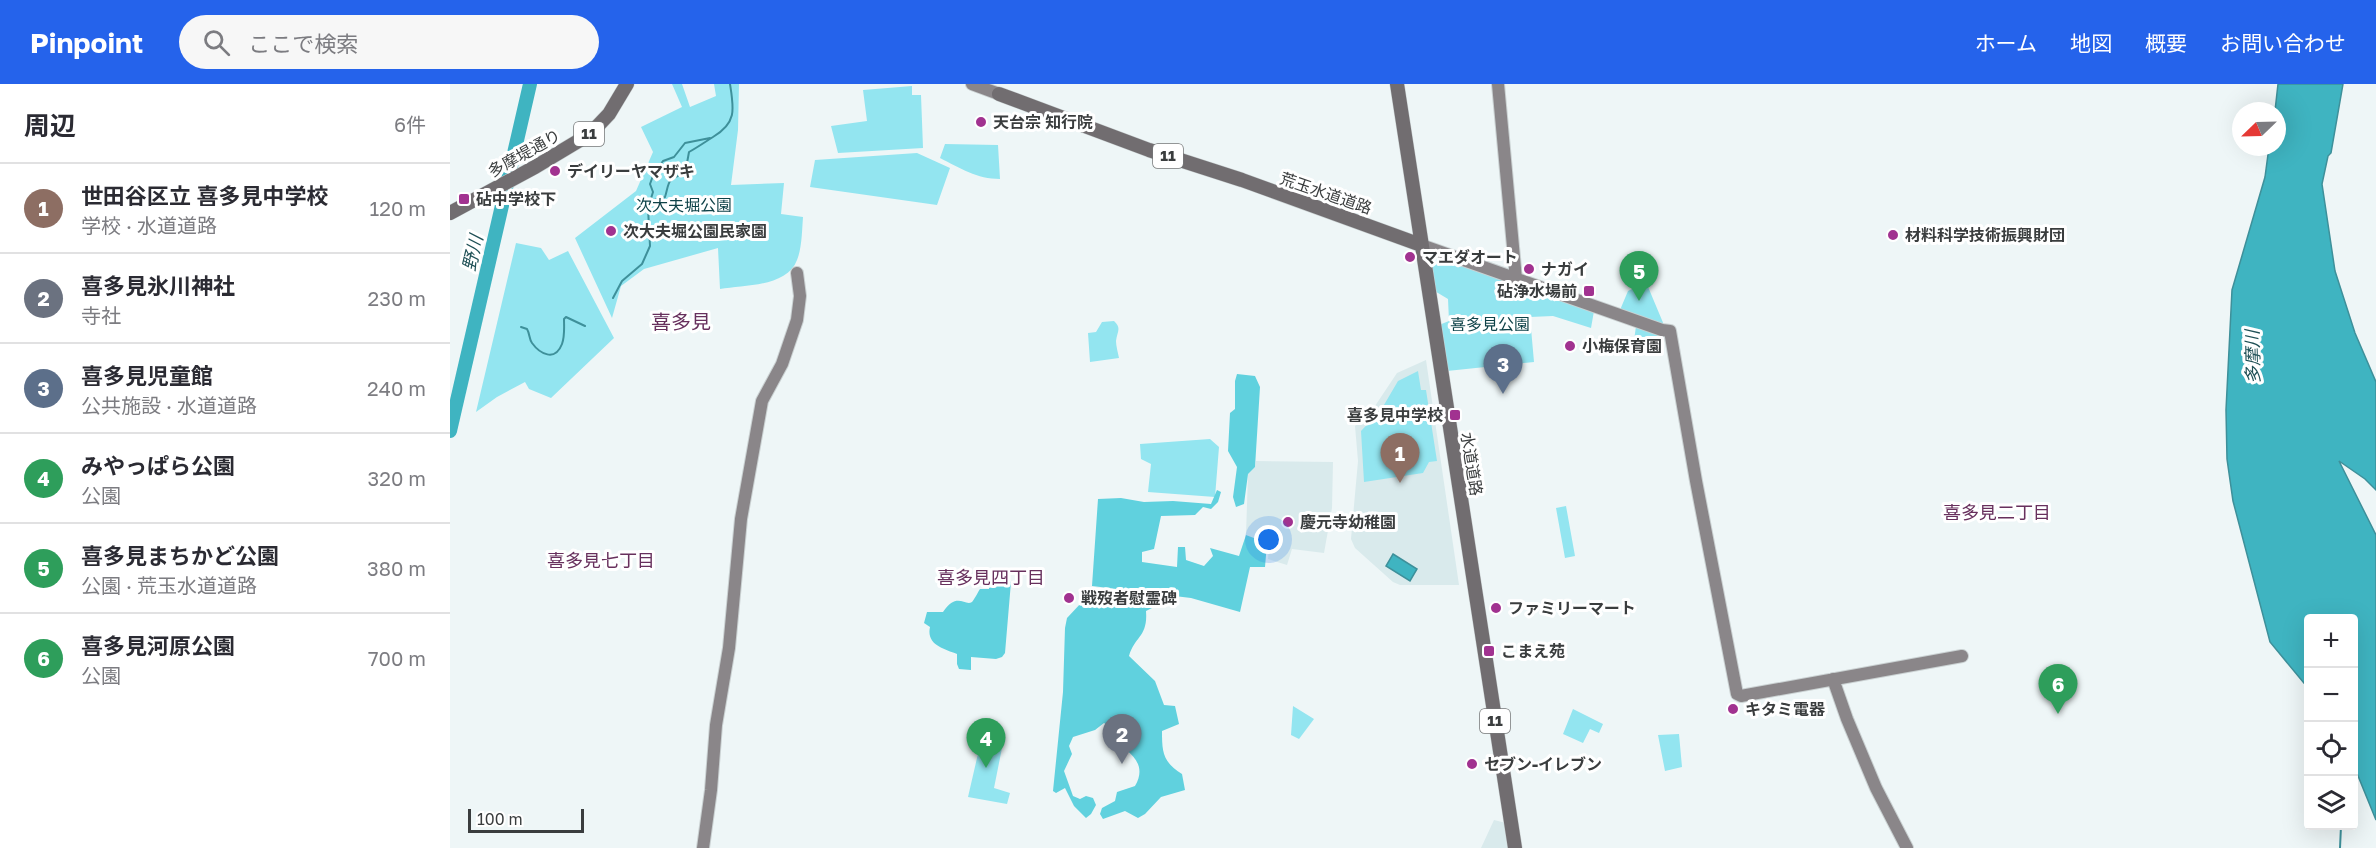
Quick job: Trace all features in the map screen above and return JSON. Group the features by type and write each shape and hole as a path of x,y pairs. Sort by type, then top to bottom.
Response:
{"main road":[{"name":"多摩堤通り","path":"450,213 581,140 609,114 627,84"},
{"name":"水道道路","path":"1397,84 1515,848"},
{"name":"荒玉水道道路","path":"999,94 1149,150 1242,180 1421,245"}],"street":[{"name":"荒玉水道道路","path":"972,84 999,94"},
{"path":"1498,84 1516,279"},
{"name":"荒玉水道道路","path":"1421,245 1670,331 1737,694 1741,696 1833,679"},
{"path":"703,848 711,790 716,725 729,648 741,519 762,401 782,364 797,321 800,297 797,273"},
{"path":"1907,848 1876,788 1833,679 1962,656"}],"shaded area":[{"path":"1426,360 1459,585 1400,585 1393,582 1355,548 1351,539 1358,461 1355,426 1375,406 1397,373"},
{"path":"1237,374 1255,376 1260,387 1255,467 1248,474 1244,504 1236,507 1233,497 1237,467 1228,451 1230,413 1235,409"},
{"name":"慶元寺幼稚園","path":"1256,461 1333,462 1332,508 1324,553 1292,549 1287,565 1268,559 1269,545 1246,535 1248,474 1255,467"},
{"path":"1217,490 1221,492 1218,502 1211,509 1203,507 1195,515 1161,516 1154,549 1142,552 1142,562 1177,567 1178,547 1185,547 1186,560 1204,566 1213,556 1210,548 1239,556 1246,535 1267,543 1265,567 1250,567 1240,612 1191,598 1092,586 1098,499 1121,498 1144,502 1173,501 1211,504"},
{"path":"1002,579 1011,582 1005,653 996,659 971,657 971,670 959,669 957,654 933,642 929,633 930,627 924,623 927,612 943,612 952,602 956,601 972,602 980,589 989,589 989,581"},
{"path":"1084,595 1160,604 1146,611 1145,626 1129,656 1155,681 1164,705 1175,706 1179,724 1162,731 1162,745 1167,761 1182,774 1185,790 1161,797 1138,818 1125,811 1103,819 1100,814 1102,808 1115,801 1117,792 1135,786 1139,778 1138,764 1130,753 1112,739 1113,729 1104,723 1095,730 1073,737 1069,746 1072,754 1064,771 1073,796 1080,799 1086,796 1093,798 1096,805 1091,814 1086,818 1074,806 1065,788 1056,793 1053,791 1063,692 1065,628 1067,618 1082,602"},
{"path":"1494,820 1506,823 1510,848 1481,848"}],"green space":[{"name":"次大夫堀公園","path":"672,84 682,84 690,107 716,96 714,84 739,84 738,130 731,185 784,183 781,214 803,217 799,255 792,269 775,280 720,289 718,248 644,269 621,286 612,318 575,238 636,191 653,152 641,127 682,107"},
{"path":"912,86 912,95 921,95 923,148 838,153 831,126 867,121 863,90"},
{"path":"945,144 998,145 1000,179 976,175 940,158"},
{"path":"917,153 950,168 937,205 810,187 815,160"},
{"path":"516,243 541,248 549,260 568,251 614,338 551,398 529,389 525,382 497,397 476,412"},
{"name":"喜多見公園","path":"1429,255 1594,311 1591,328 1553,316 1530,317 1534,362 1447,371 1439,325 1449,321 1448,299 1433,290"},
{"path":"1646,282 1664,325 1620,310 1628,291"},
{"path":"1114,321 1118,328 1116,341 1119,358 1090,362 1088,333 1096,332 1102,322"},
{"path":"1636,326 1661,336 1651,347 1633,348"},
{"path":"1418,371 1421,390 1426,390 1437,461 1429,462 1423,473 1364,482 1361,431 1381,410 1398,381"},
{"path":"1210,439 1219,447 1215,497 1148,492 1151,464 1141,459 1140,444"},
{"path":"1566,506 1575,556 1565,558 1556,508"},
{"path":"1293,706 1314,719 1299,739 1291,735"},
{"path":"1573,709 1603,724 1599,733 1590,729 1583,743 1563,734"},
{"path":"1679,734 1682,767 1665,771 1658,735"},
{"path":"980,745 1002,748 994,788 1010,793 1007,804 968,797"}],"water":[{"name":"多摩川","path":"2278,84 2343,84 2331,153 2328,156 2322,184 2335,271 2355,333 2376,382 2376,490 2365,479 2339,461 2376,535 2376,820 2358,776 2358,614 2304,614 2304,683 2270,642 2233,501 2227,459 2226,410 2232,290 2265,177 2268,156 2286,156 2286,102 2276,102"},
{"path":"1393,554 1417,569 1410,581 1386,566"}],"waterway":[{"name":"野川","path":"450,431 530,84"},
{"path":"687,163 689,152 721,132 730,121 733,108 730,84"},
{"path":"613,298 622,281 642,264 650,246 648,208 653,192 650,184 654,173 663,161 674,157 685,143 710,138"},
{"path":"651,201 665,197 671,179 683,175 687,162"},
{"path":"521,327 527,329 535,347 543,353 552,354 559,350 562,344 566,317 585,326"},
{"path":"2340,848 2341,830"}],"place":[{"name":"天台宗 知行院","path":"981,122"},
{"name":"デイリーヤマザキ","path":"555,171"},
{"name":"砧中学校下","path":"464,199"},
{"name":"次大夫堀公園民家園","path":"611,231"},
{"name":"材料科学技術振興財団","path":"1893,235"},
{"name":"マエダオート","path":"1410,257"},
{"name":"ナガイ","path":"1529,269"},
{"name":"砧浄水場前","path":"1589,291"},
{"name":"喜多見まちかど公園","path":"1639,301"},
{"name":"小梅保育園","path":"1570,346"},
{"name":"喜多見児童館","path":"1503,394"},
{"name":"喜多見中学校","path":"1455,415"},
{"name":"世田谷区立 喜多見中学校","path":"1400,483"},
{"name":"慶元寺幼稚園","path":"1288,522"},
{"name":"戦歿者慰霊碑","path":"1069,598"},
{"name":"ファミリーマート","path":"1496,608"},
{"name":"こまえ苑","path":"1489,651"},
{"name":"キタミ電器","path":"1733,709"},
{"name":"喜多見河原公園","path":"2058,714"},
{"name":"喜多見氷川神社","path":"1122,764"},
{"name":"セブン-イレブン","path":"1472,764"},
{"name":"みやっぱら公園","path":"986,768"}],"district":[{"name":"喜多見","path":"681,322"},
{"name":"喜多見二丁目","path":"1997,513"},
{"name":"喜多見七丁目","path":"601,561"},
{"name":"喜多見四丁目","path":"991,578"}]}
